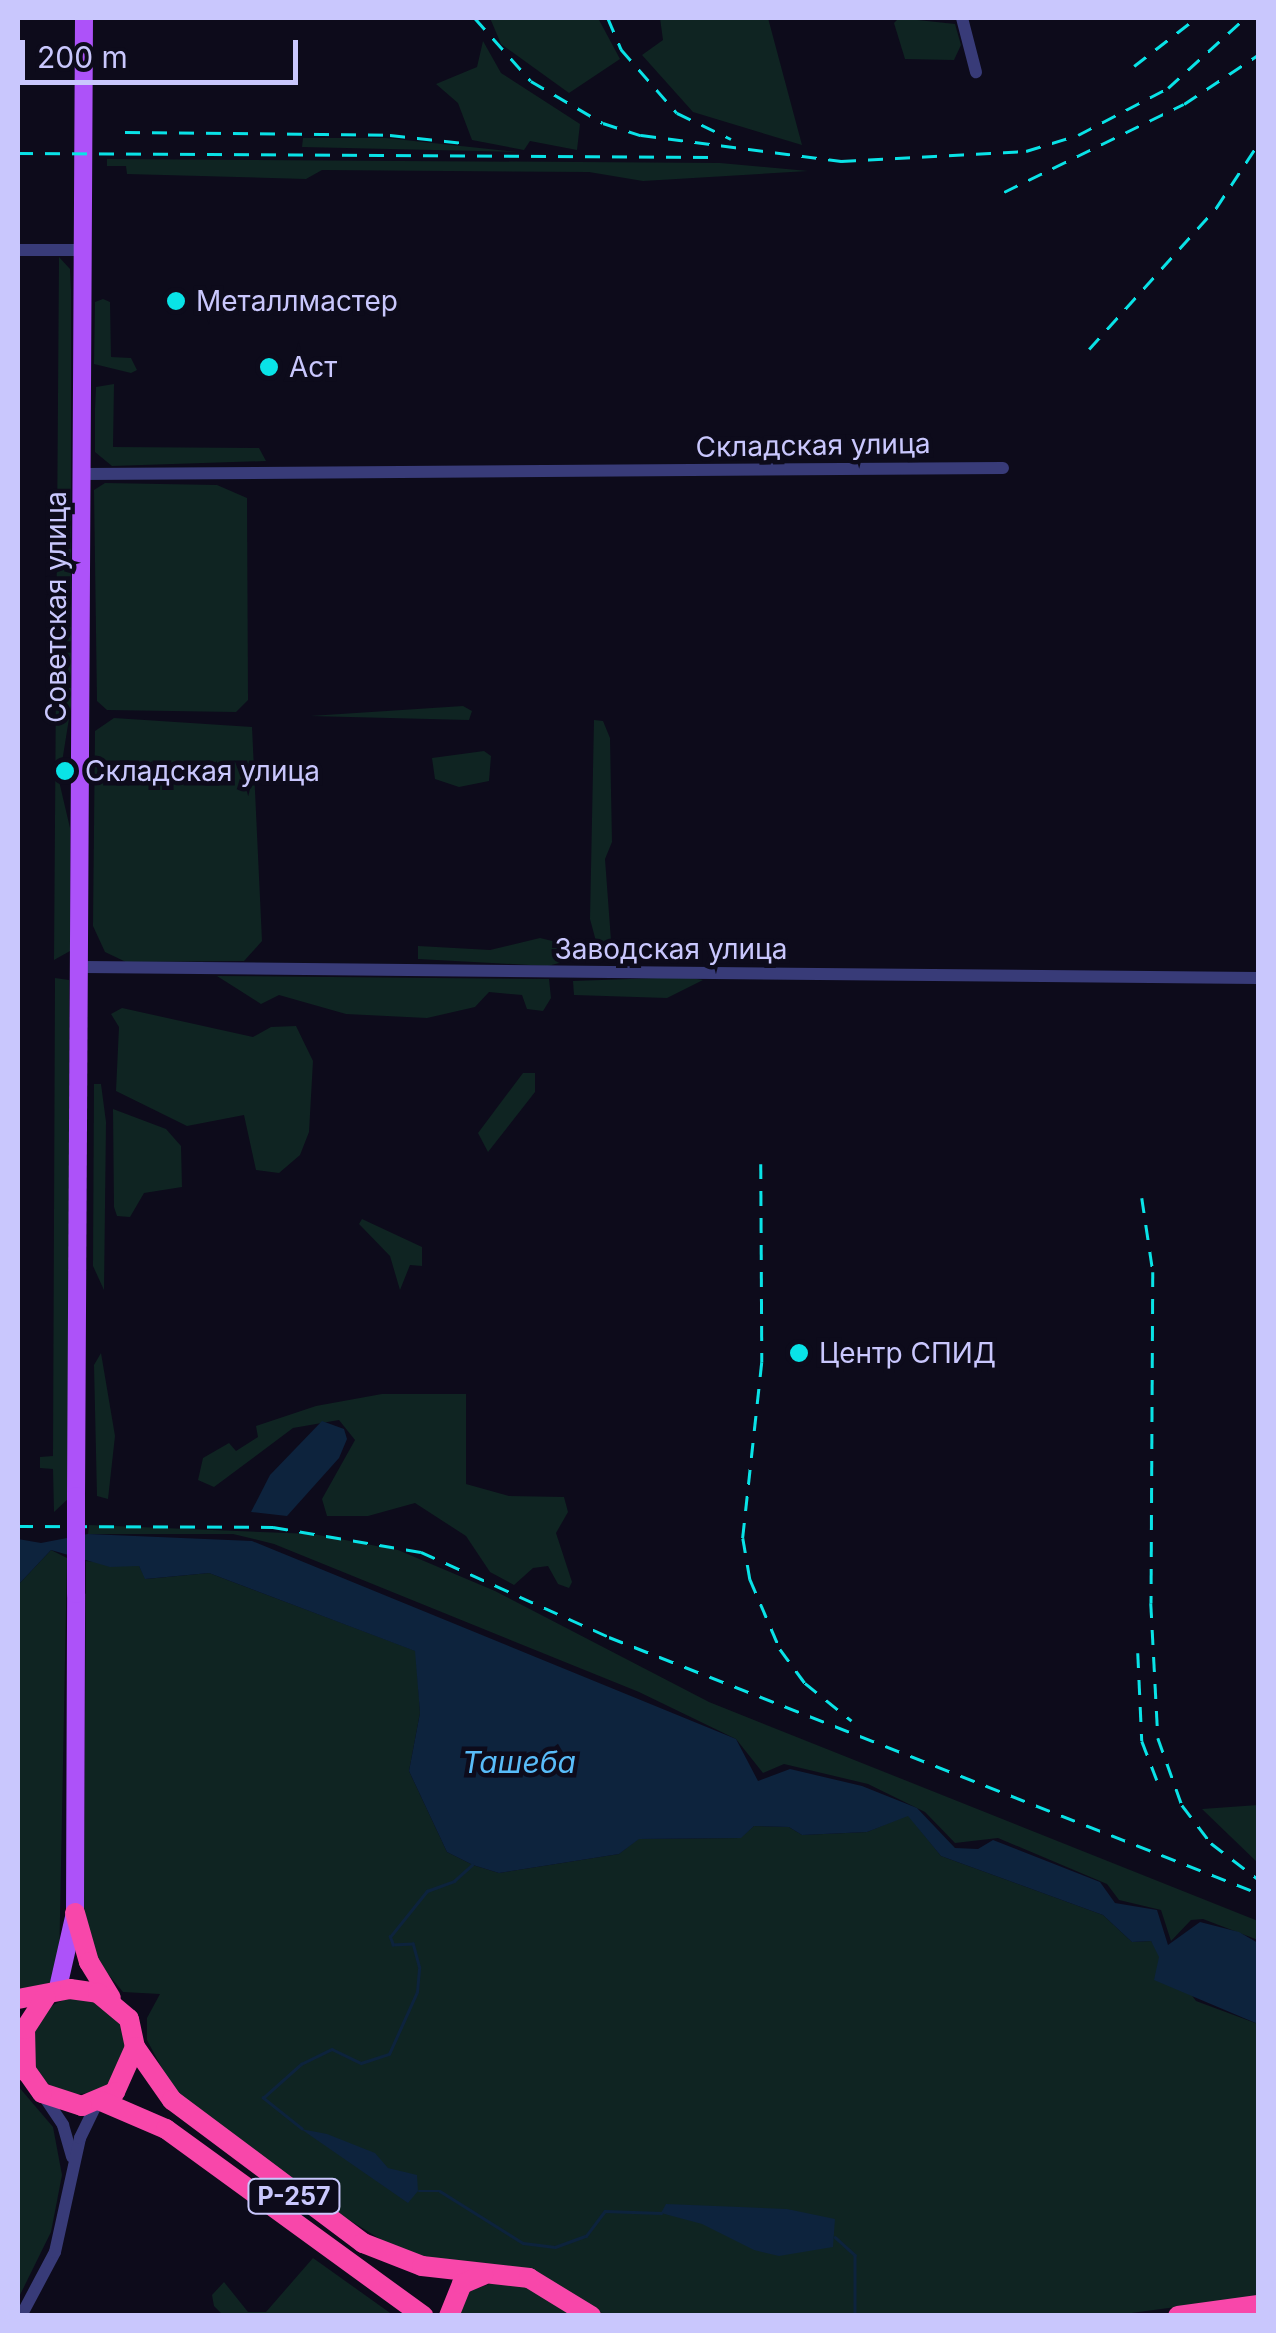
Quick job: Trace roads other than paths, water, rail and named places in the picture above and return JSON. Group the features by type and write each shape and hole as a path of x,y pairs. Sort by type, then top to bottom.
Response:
{"highway":[{"path":"75,1913 88,1962 112,2000"},
{"path":"18,1999 88,1990 112,2000"},
{"path":"42,2093 22,2066 24,2029 52,1995"},
{"name":"Р-257","path":"112,2000 129,2020 135,2048 172,2100 363,2242 422,2266 495,2272 545,2284 591,2316"},
{"path":"99,2102 126,2079 135,2048"},
{"name":"Р-257","path":"42,2093 68,2105 99,2102 166,2129 423,2316"},
{"path":"449,2316 462,2284 495,2272"},
{"path":"1178,2316 1258,2305"}],"main road":[{"name":"Советская улица","path":"52,1995 75,1913 84,967 84,18"}],"street":[{"path":"962,18 976,72"},
{"path":"18,250 83,250"},
{"name":"Складская улица","path":"84,474 1003,468"},
{"name":"Заводская улица","path":"84,967 1258,978"},
{"path":"22,2316 55,2252 69,2212 72,2170 68,2136 42,2093"},
{"path":"72,2170 99,2102"}],"water":[{"path":"322,1421 344,1429 347,1439 339,1458 287,1516 251,1512 270,1475"},
{"name":"Ташеба","path":"88,1534 252,1541 736,1739 758,1781 790,1769 862,1786 917,1808 955,1848 978,1849 993,1840 1100,1882 1115,1903 1157,1910 1168,1945 1200,1922 1239,1932 1258,1943 1258,2024 1154,1980 1159,1957 1151,1941 1132,1942 1103,1915 941,1856 908,1816 867,1832 802,1835 789,1827 754,1826 741,1838 639,1839 619,1854 499,1873 473,1865 447,1852 409,1771 420,1713 415,1651 209,1573 145,1579 139,1566 110,1567 51,1550 18,1585 18,1539 41,1543"},
{"path":"301,2129 327,2134 375,2153 388,2168 417,2175 418,2191 408,2203"},
{"path":"666,2204 787,2209 835,2219 833,2247 779,2256 754,2250 702,2224 661,2213"}],"waterway":[{"path":"302,2129 263,2098 301,2064 332,2049 361,2063 389,2054 417,1992 419,1967 413,1944 393,1945 390,1937 427,1891 454,1881 472,1865"},
{"path":"419,2191 440,2191 523,2243 555,2247 586,2236 605,2211 661,2213"},
{"path":"835,2237 855,2255 855,2316"}],"railway":[{"path":"475,18 531,81 603,123 641,135 841,161 1026,151 1078,135 1168,88 1245,18"},
{"path":"608,18 621,49 677,113 731,139"},
{"path":"1134,66 1196,18"},
{"path":"1004,192 1184,104 1258,55"},
{"path":"125,132 390,135 464,143"},
{"path":"1089,349 1216,208 1258,144"},
{"path":"18,153 712,157"},
{"path":"761,1164 762,1362 743,1538 750,1579 780,1649 805,1683 852,1721"},
{"path":"1142,1198 1153,1272 1151,1603 1158,1738 1182,1805 1211,1843 1258,1879"},
{"path":"18,1526 273,1527 421,1552 609,1637 1258,1893"},
{"path":"1138,1653 1142,1741 1157,1780"}],"place":[{"name":"Металлмастер","path":"176,301"},
{"name":"Аст","path":"269,367"},
{"name":"Складская улица","path":"65,771"},
{"name":"Центр СПИД","path":"799,1353"}]}
